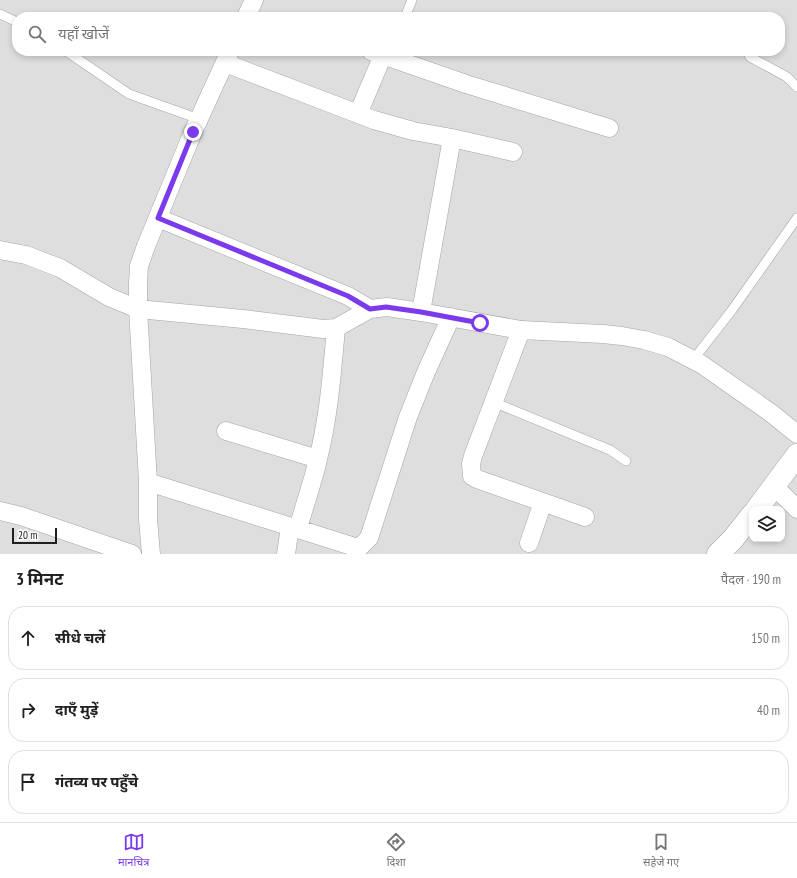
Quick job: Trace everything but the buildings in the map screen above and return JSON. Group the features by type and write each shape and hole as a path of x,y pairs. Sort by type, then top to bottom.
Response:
{"street":[{"path":"248,12 254,0"},
{"path":"358,114 376,56"},
{"path":"386,56 466,84 609,128"},
{"path":"153,553 148,519 148,482 138,309 138,282 140,266 199,119 227,57 374,120 413,131 513,152"},
{"path":"421,312 452,138"},
{"path":"158,218 348,296 370,309"},
{"path":"0,250 26,255 60,268 109,297 138,309 243,319 312,329 336,328 370,309 386,307 521,330 622,336 644,340 668,347 693,360 771,413 797,434"},
{"path":"148,482 354,547 360,547 369,538 408,417 426,372 451,318"},
{"path":"286,554 318,459 329,405 336,328"},
{"path":"521,330 473,456 471,464 472,476 477,480 585,517"},
{"path":"226,431 318,459"},
{"path":"758,506 797,455"},
{"path":"774,486 797,509"},
{"path":"529,543 543,502"},
{"path":"0,511 21,516 132,554"},
{"path":"718,554 733,539 749,519"}],"lane":[{"path":"407,12 412,0"},
{"path":"0,14 12,20"},
{"path":"73,56 129,94 199,119"},
{"path":"750,56 787,77 797,87"},
{"path":"693,360 732,310 797,218"},
{"path":"493,402 610,450 626,461"}],"shaded area":[{"path":"0,0 797,0 797,554 0,554"}],"route":[{"path":"193,132 158,218 348,296 370,309 386,307 480,323"}]}
